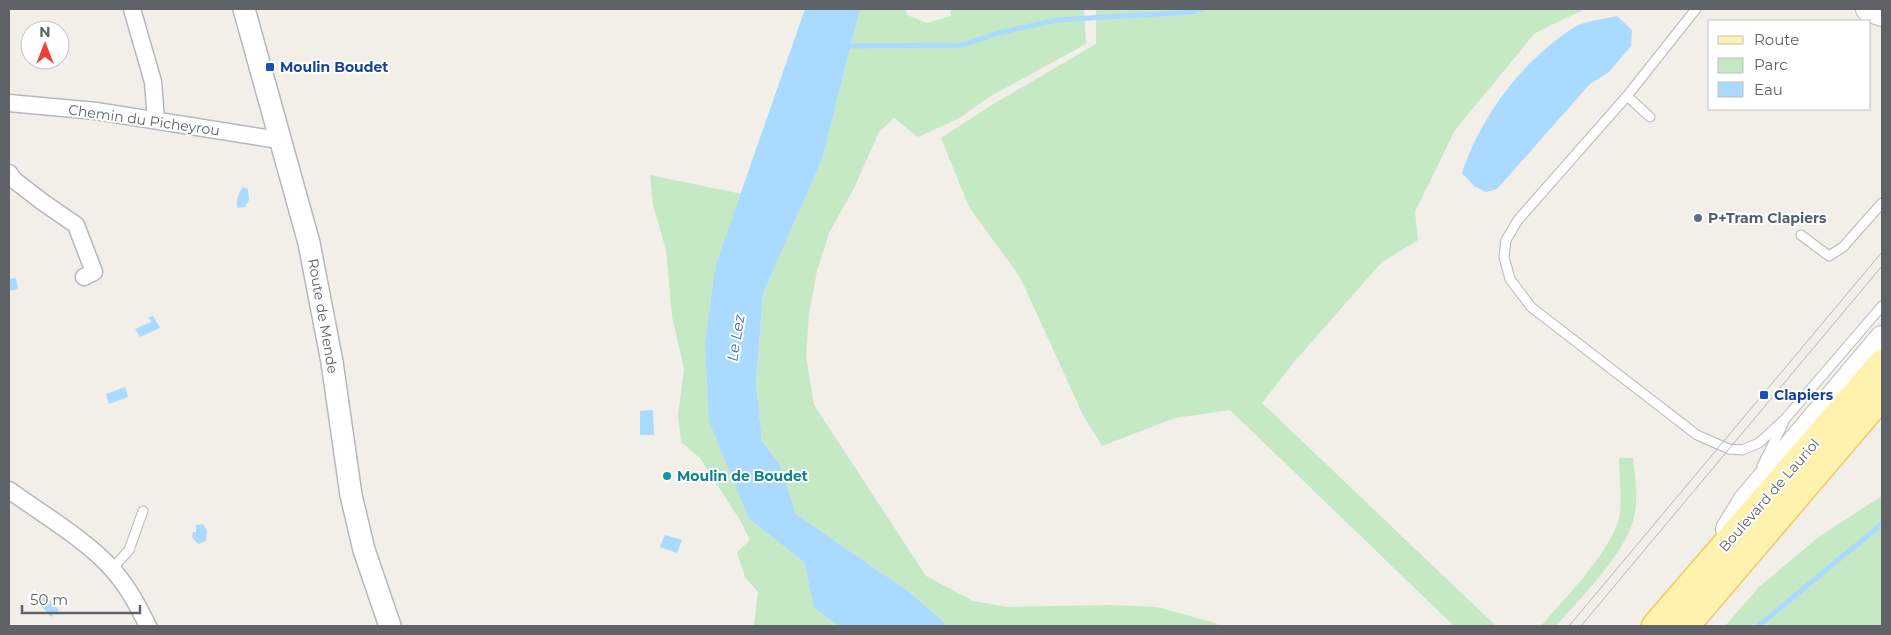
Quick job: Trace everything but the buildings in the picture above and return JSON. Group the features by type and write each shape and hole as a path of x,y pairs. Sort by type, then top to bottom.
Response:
{"main road":[{"path":"1868,9 1882,14"},
{"path":"1696,579 1745,501 1882,338"},
{"name":"Boulevard de Lauriol","path":"1655,626 1882,363"},
{"name":"Boulevard de Lauriol","path":"1686,626 1882,396"}],"street":[{"path":"132,9 153,82 156,120"},
{"name":"Route de Mende","path":"244,9 309,243 319,290 351,495 364,550 390,626"},
{"name":"Chemin du Picheyrou","path":"9,103 96,111 279,140"},
{"path":"9,174 44,203 76,225 94,272 84,277"},
{"path":"9,490 69,533 112,570 135,600 148,626"}],"lane":[{"path":"1696,9 1627,96 1518,220 1506,240 1504,257 1510,279 1531,307 1667,413 1697,435 1719,447 1742,450 1759,444 1785,419 1882,306"},
{"path":"1627,96 1650,117"},
{"path":"1802,235 1829,256 1844,247 1882,203"},
{"path":"1745,501 1785,419"},
{"path":"112,570 129,550 137,534 143,511"}],"green space":[{"path":"860,9 906,9 907,15 927,23 951,16 950,9 1084,9 1086,44 989,97 960,118 918,137 894,118 879,132 854,188 829,233 817,271 809,314 806,356 814,405 926,576 973,601 1007,607 1111,605 1157,607 1215,623 1219,626 948,626 912,594 796,514 780,465 762,441 756,383 763,294 822,159"},
{"path":"1096,9 1585,9 1535,33 1455,130 1415,212 1418,240 1382,262 1294,362 1262,403 1496,626 1454,626 1230,410 1175,418 1102,446 1083,415 1020,277 969,207 941,138 995,103 1096,44"},
{"path":"650,175 742,194 715,267 705,342 749,519 804,562 814,608 839,626 754,625 758,592 745,577 737,552 750,540 740,520 700,458 681,442 678,415 684,369 672,316 666,250 653,205"},
{"path":"1619,458 1633,458 1636,498 1631,526 1615,557 1578,602 1556,626 1541,626 1588,572 1609,541 1616,526 1621,506"},
{"path":"1882,496 1882,626 1725,626 1759,587 1820,536"}],"water":[{"name":"Le Lez","path":"805,9 860,9 822,159 763,294 756,383 762,441 780,465 796,514 912,594 948,626 839,626 814,608 804,562 749,519 709,421 705,342 715,267"},
{"path":"1617,16 1632,30 1631,46 1609,72 1590,84 1497,189 1486,192 1474,186 1462,173 1470,152 1492,111 1520,73 1554,41 1573,28 1588,22"},
{"path":"243,187 248,189 249,200 245,207 238,208 238,197"},
{"path":"16,278 18,289 9,291 9,279"},
{"path":"153,316 160,328 140,337 135,329 151,322 149,317"},
{"path":"125,387 128,397 109,404 106,394"},
{"path":"653,410 654,435 640,435 640,411"},
{"path":"203,524 207,530 206,541 198,544 192,537 193,532 196,532 196,525"},
{"path":"665,535 682,540 677,553 660,547"},
{"path":"45,595 59,610 51,617 37,601"}],"waterway":[{"path":"846,46 963,45 998,33 1057,20 1191,12 1201,9"},
{"path":"1758,626 1882,524"}],"tram line":[{"path":"1569,626 1882,252"},
{"path":"1581,626 1882,266"}],"place":[{"name":"Moulin Boudet","path":"270,67"},
{"name":"P+Tram Clapiers","path":"1698,218"},
{"name":"Clapiers","path":"1764,395"},
{"name":"Moulin de Boudet","path":"667,476"}]}
